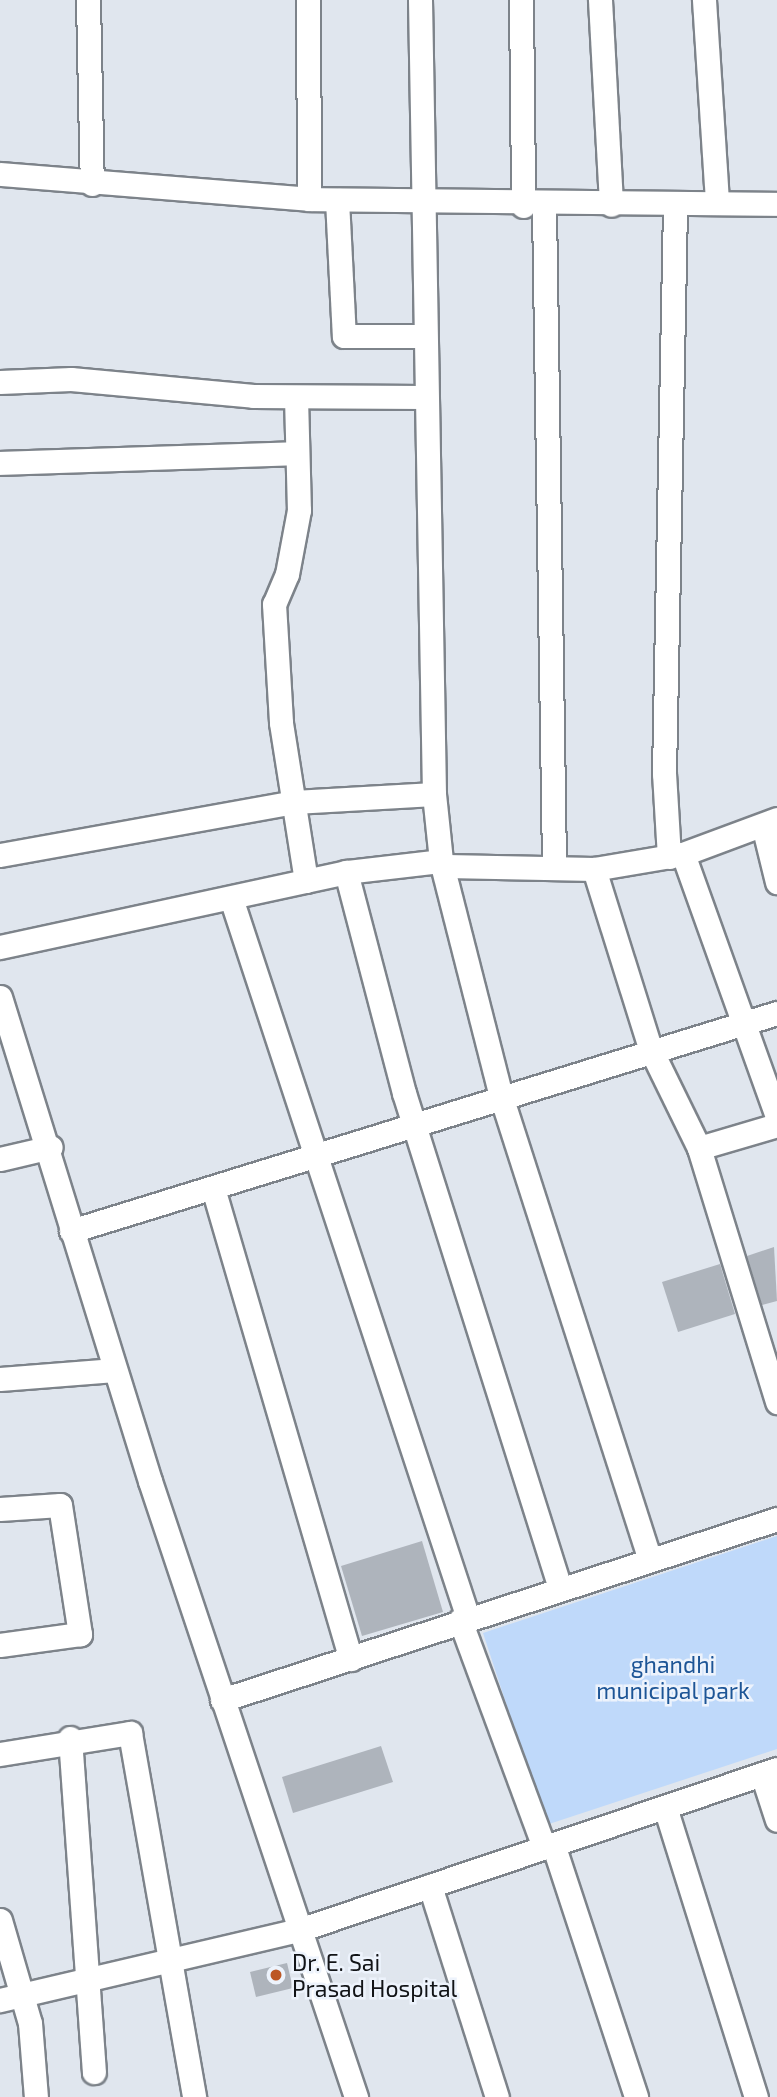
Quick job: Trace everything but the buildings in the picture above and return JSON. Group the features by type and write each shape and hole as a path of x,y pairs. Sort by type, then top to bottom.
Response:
{"street":[{"path":"88,0 92,184"},
{"path":"308,0 309,199"},
{"path":"420,0 424,397 434,794 443,863 501,1096 650,1559"},
{"path":"521,0 533,206 554,868"},
{"path":"600,0 611,205"},
{"path":"704,0 717,203"},
{"path":"0,174 92,184 309,199 533,206 777,204"},
{"path":"337,200 344,336 424,336"},
{"path":"675,204 664,774 676,856 777,1116"},
{"path":"0,382 71,379 296,397 424,397"},
{"path":"296,397 299,510 287,574 274,604 281,723 306,881"},
{"path":"0,463 298,453"},
{"path":"0,855 294,802 434,794"},
{"path":"0,947 346,872 443,863 594,869 676,856 770,822 777,882"},
{"path":"594,869 650,1048 699,1148 777,1402"},
{"path":"346,872 415,1126 560,1588"},
{"path":"231,898 464,1619 549,1846 636,2097"},
{"path":"0,997 51,1147 71,1231 115,1370 222,1700 302,1929 356,2097"},
{"path":"71,1231 415,1126 650,1048 777,1013"},
{"path":"699,1148 777,1125"},
{"path":"0,1159 51,1147"},
{"path":"213,1188 351,1659"},
{"path":"0,1379 115,1370"},
{"path":"0,1509 60,1504 80,1634 0,1645"},
{"path":"222,1700 777,1519"},
{"path":"0,1754 70,1738 130,1733 168,1965 194,2097"},
{"path":"70,1738 94,2072"},
{"path":"11,1999 168,1965 302,1929 769,1772 777,1820"},
{"path":"665,1807 756,2097"},
{"path":"430,1885 497,2097"},
{"path":"0,1920 11,1999 36,2097"}],"green space":[{"name":"ghandhi municipal park","path":"777,1536 777,1749 546,1825 483,1633"}],"place":[{"name":"Dr. E. Sai Prasad Hospital","path":"276,1975"}]}
